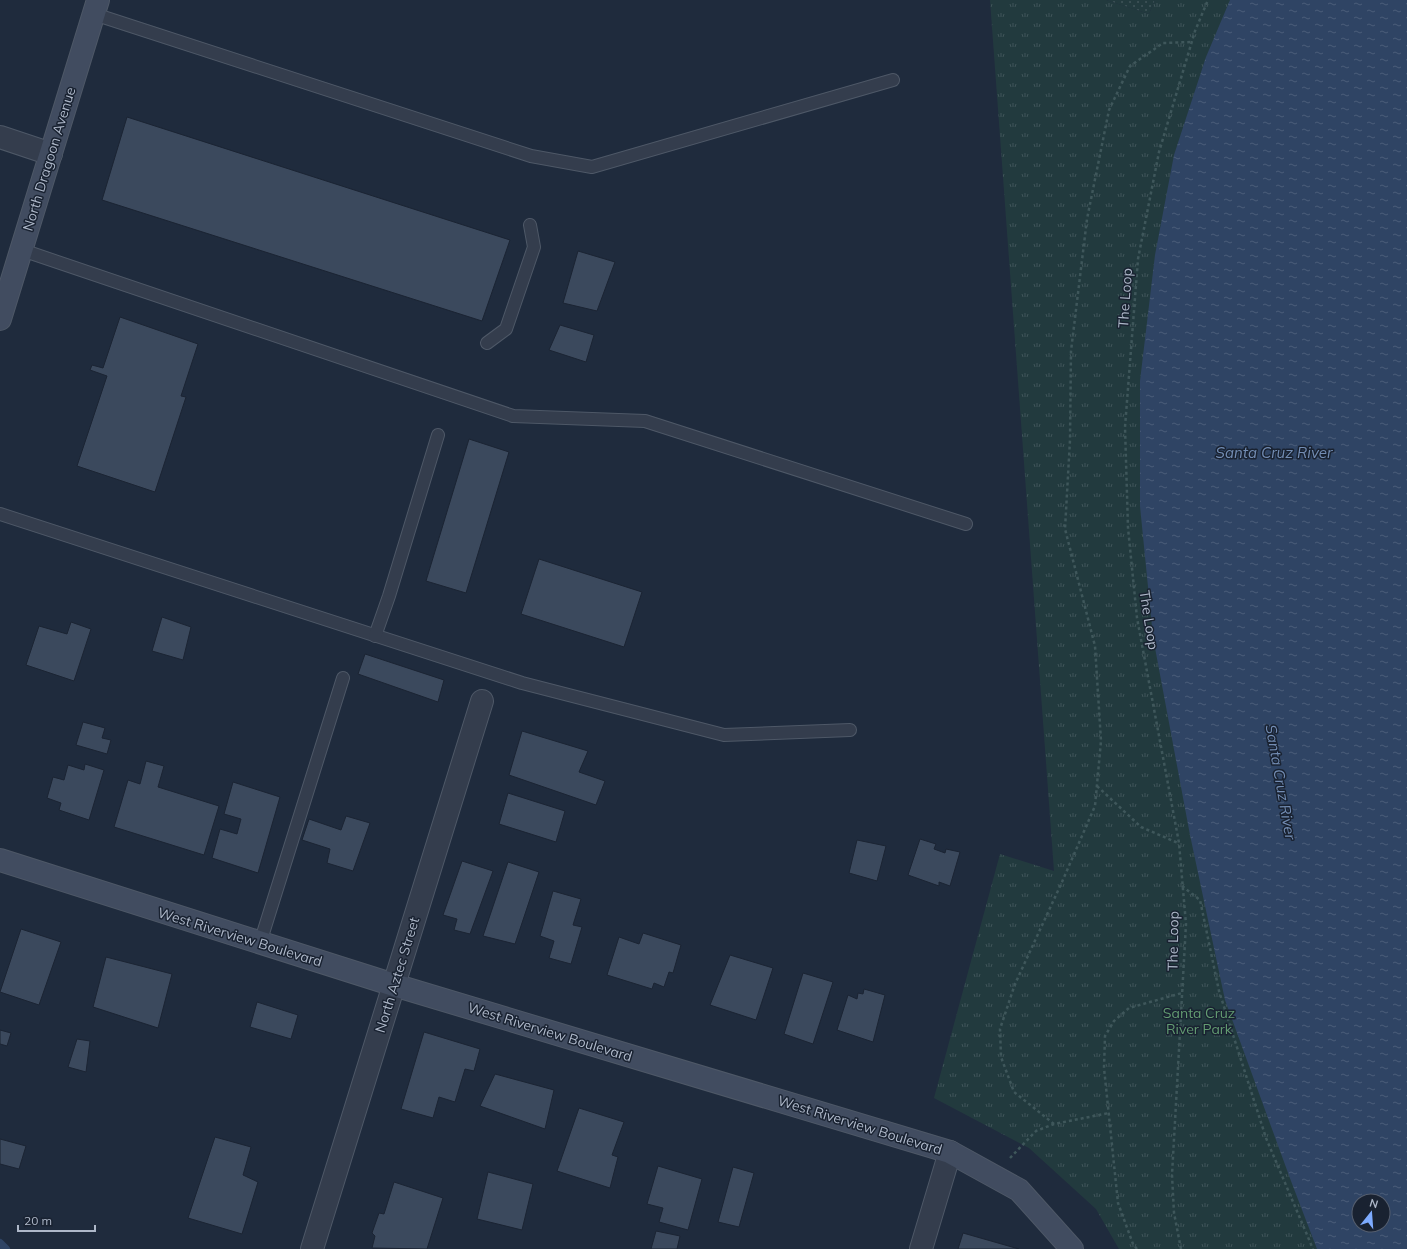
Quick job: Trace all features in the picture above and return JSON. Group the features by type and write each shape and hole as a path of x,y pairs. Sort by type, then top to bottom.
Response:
{"street":[{"name":"North Dragoon Avenue","path":"0,319 96,7"},
{"path":"0,137 51,154"},
{"name":"North Aztec Street","path":"312,1249 482,701"},
{"name":"West Riverview Boulevard","path":"0,860 394,985 950,1152 1019,1190 1072,1249"},
{"path":"920,1249 950,1152"}],"lane":[{"path":"96,7 531,156 592,167 893,80"},
{"path":"487,344 506,329 534,247 530,225"},
{"path":"22,250 513,416 645,421 966,524"},
{"path":"375,636 387,602 438,435"},
{"path":"0,514 522,683 724,735 850,730"},
{"path":"260,943 344,678"}],"path":[{"name":"The Loop","path":"1181,1249 1174,1213 1172,1175 1186,924 1179,843 1138,618 1128,528 1125,427 1138,259 1159,152 1191,42 1208,0"},
{"path":"1054,1124 1014,1092 1002,1057 1000,1029 1016,984 1095,806 1101,741 1095,646 1065,529 1070,440 1071,351 1084,242 1087,219 1109,110 1130,66 1163,43 1191,42"},
{"path":"1097,786 1141,827 1179,843"},
{"path":"1182,886 1200,900 1219,991 1266,1138 1314,1249"},
{"path":"1137,1249 1133,1244 1118,1203 1104,1068 1105,1036 1114,1021 1129,1008 1182,993"},
{"path":"993,1176 1036,1131 1054,1124 1109,1113"}],"green space":[{"name":"Santa Cruz River Park","path":"990,0 1106,0 1149,14 1155,0 1407,0 1407,1249 1119,1249 1096,1209 1029,1148 934,1098 1000,854 1054,871"},
{"path":"1106,0 1155,0 1149,14"}],"water":[{"name":"Santa Cruz River","path":"1230,0 1407,0 1407,1249 1317,1249 1225,1000 1190,835 1153,637 1140,506 1140,381 1155,255 1174,155 1206,57"}],"building":[{"path":"127,117 510,240 482,321 102,200"},
{"path":"578,251 615,262 597,311 563,303"},
{"path":"120,317 198,344 181,396 186,397 155,492 77,466 107,376 90,370 92,365 103,368"},
{"path":"560,325 594,335 586,362 549,350"},
{"path":"469,439 509,452 466,593 426,581"},
{"path":"539,559 642,592 624,647 521,614"},
{"path":"162,617 191,627 183,660 152,651"},
{"path":"71,622 91,629 74,681 26,665 39,626 67,634"},
{"path":"365,654 444,680 438,702 358,674"},
{"path":"83,722 105,728 102,738 111,740 107,754 76,745"},
{"path":"522,731 588,751 579,772 605,781 596,805 509,775"},
{"path":"146,761 164,766 158,787 219,806 204,855 114,827 128,780 140,784"},
{"path":"85,764 104,770 89,820 59,810 61,803 47,798 53,777 64,780 68,765 84,770"},
{"path":"233,782 280,797 258,873 212,858 220,829 237,834 241,819 224,814"},
{"path":"508,793 565,811 556,842 499,824"},
{"path":"346,816 370,823 353,871 327,863 330,849 302,840 309,819 341,830"},
{"path":"920,839 936,844 934,849 945,853 946,849 960,852 950,886 939,882 939,886 908,875"},
{"path":"857,840 886,846 877,881 849,873"},
{"path":"462,861 493,871 470,934 454,930 457,919 443,915"},
{"path":"508,862 539,872 515,944 483,936"},
{"path":"553,891 581,899 573,925 582,927 571,964 549,958 554,941 540,936"},
{"path":"21,929 61,942 39,1005 0,992"},
{"path":"643,933 681,945 673,973 669,972 664,987 654,983 652,989 607,975 619,937 639,944"},
{"path":"730,955 773,968 756,1020 710,1005"},
{"path":"106,957 172,974 158,1028 93,1007"},
{"path":"803,973 833,982 813,1044 784,1034"},
{"path":"864,989 885,995 873,1042 837,1030 848,995 857,999 858,993 863,994"},
{"path":"257,1002 298,1015 291,1039 250,1027"},
{"path":"0,1030 11,1033 7,1046 0,1044"},
{"path":"424,1032 480,1049 474,1071 465,1069 455,1102 439,1097 433,1118 401,1109"},
{"path":"77,1039 90,1041 86,1072 68,1067"},
{"path":"495,1074 554,1090 545,1129 480,1106"},
{"path":"579,1108 624,1122 612,1155 618,1157 610,1188 557,1171"},
{"path":"215,1137 251,1147 243,1175 258,1182 242,1234 188,1218"},
{"path":"0,1139 26,1146 19,1169 0,1164"},
{"path":"658,1166 702,1179 688,1230 659,1222 663,1208 647,1204"},
{"path":"733,1167 754,1173 739,1227 718,1222"},
{"path":"488,1172 533,1184 522,1230 477,1219"},
{"path":"394,1182 443,1198 427,1249 372,1248 375,1236 372,1233 379,1213 384,1214"},
{"path":"656,1231 680,1236 677,1249 651,1249"},
{"path":"963,1233 1019,1249 958,1249"}],"waterway":[{"path":"0,1243 6,1249"}]}
